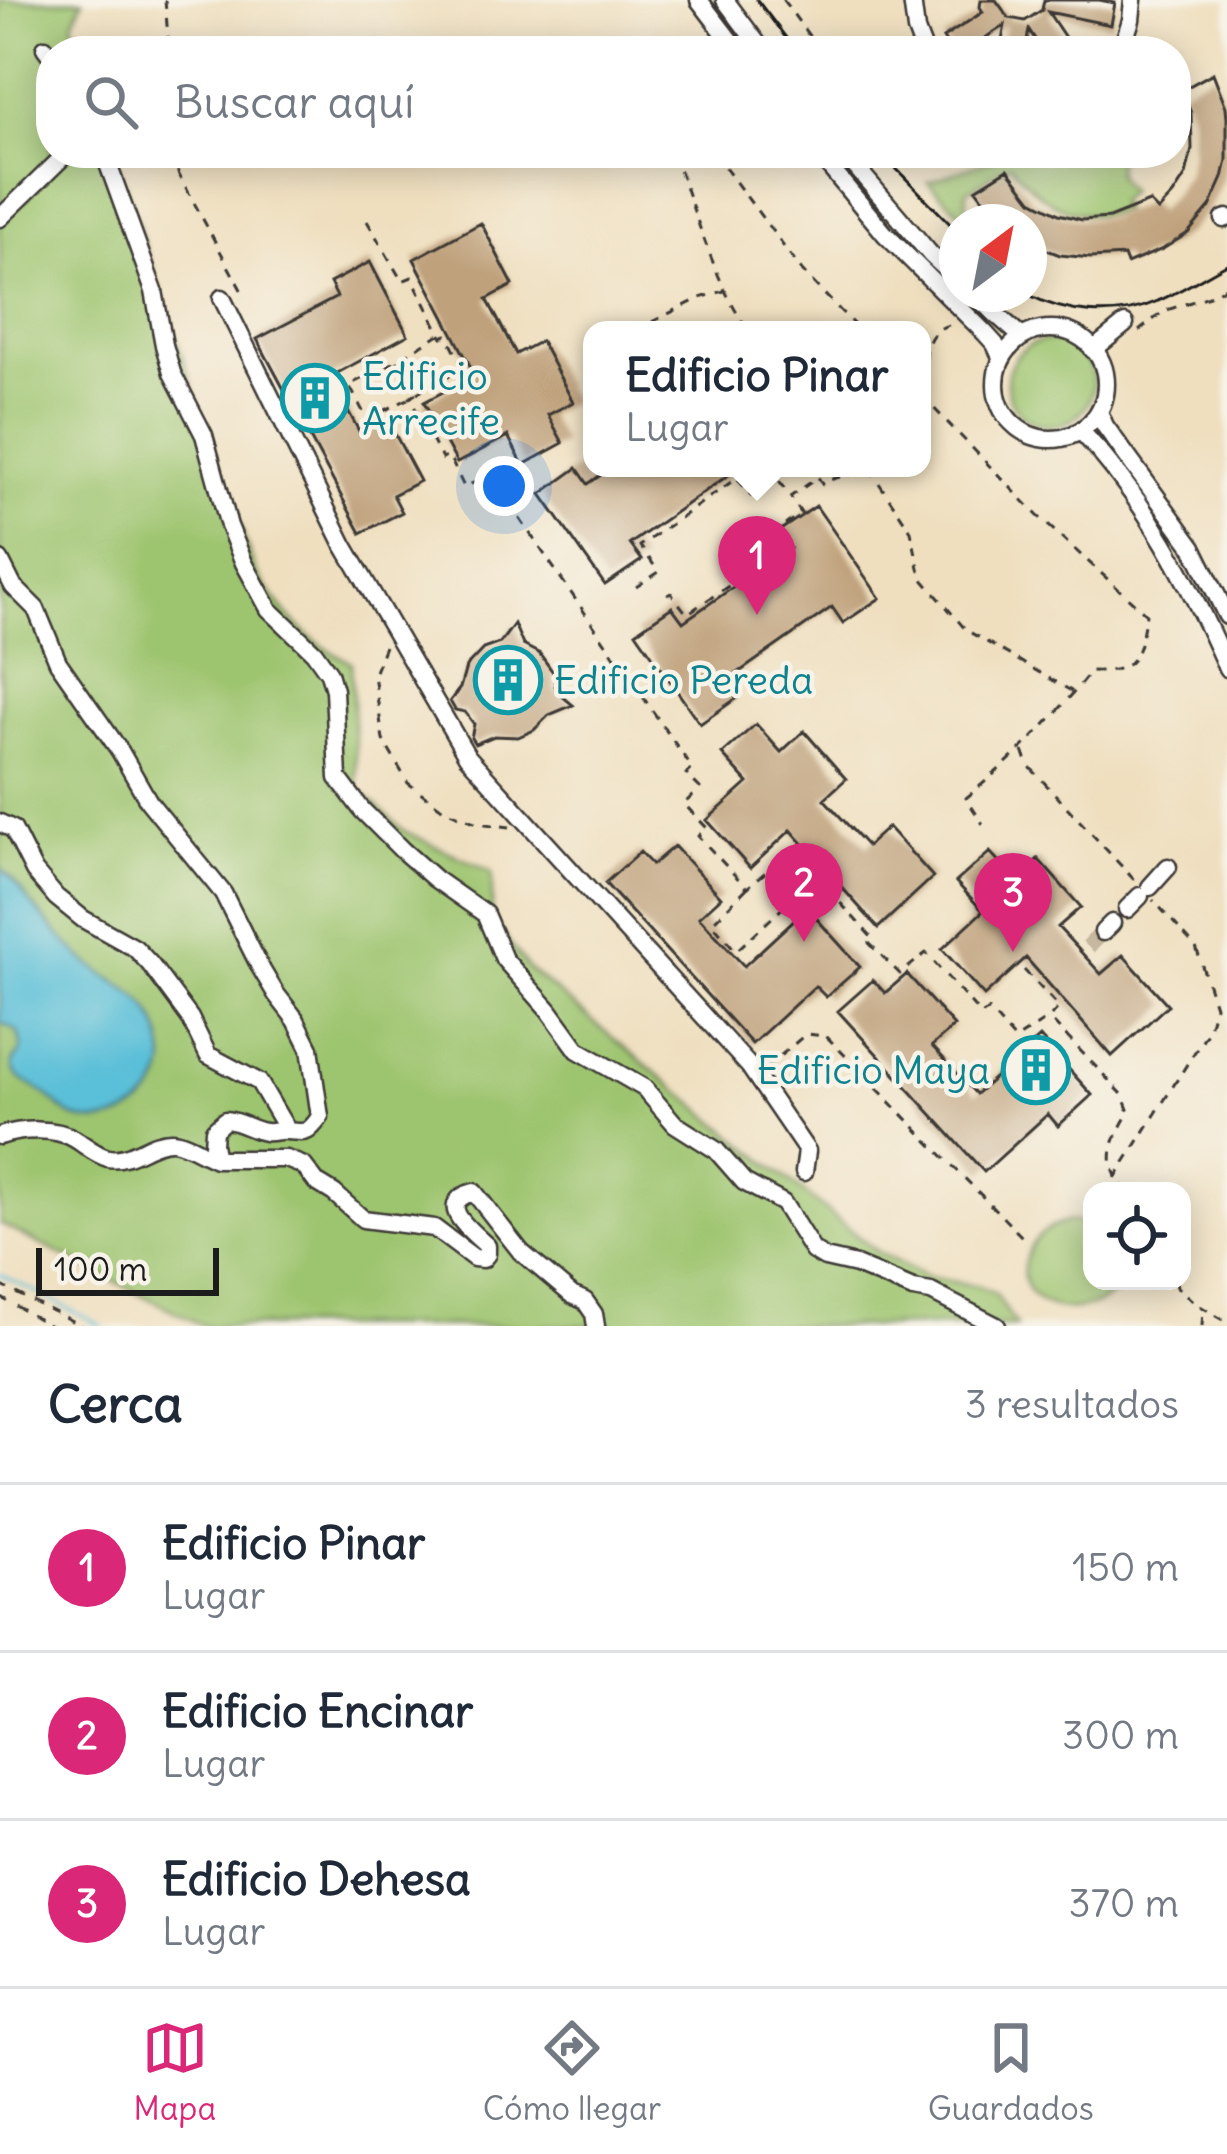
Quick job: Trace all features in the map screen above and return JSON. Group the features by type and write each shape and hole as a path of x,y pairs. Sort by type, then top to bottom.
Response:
{"street":[{"path":"699,0 727,36"},
{"path":"725,0 753,36"},
{"path":"912,0 918,36"},
{"path":"1125,36 1133,0"},
{"path":"0,218 52,168"},
{"path":"109,168 154,291 172,373 204,435 244,562 268,609 314,652 329,673 338,778 362,810 435,879 485,914 507,973 549,1010 578,1050 628,1076 674,1124 716,1150 744,1182 783,1203 813,1251 931,1292 997,1326"},
{"path":"830,168 885,234 995,344 1002,359"},
{"path":"857,168 939,262"},
{"path":"222,298 344,545 467,756 749,1066 807,1151 804,1172"},
{"path":"994,312 1022,337"},
{"path":"1093,350 1125,324"},
{"path":"1061,330 1093,350 1106,385 1099,412 1081,431 1054,440 1029,435 1007,418 996,393 997,371 1022,337 1061,330"},
{"path":"1099,412 1193,547 1227,616"},
{"path":"1081,431 1139,502 1176,560 1227,668"},
{"path":"0,560 20,596 36,609 58,662 149,802 223,893 260,967 310,1048 320,1100 320,1117 311,1130 269,1133 225,1120 214,1130 216,1159"},
{"path":"0,823 14,829 34,871 56,897 83,919 135,948 150,964 190,1018 208,1055 259,1082 287,1130"},
{"path":"1139,897 1168,867"},
{"path":"0,1136 57,1132 106,1158 177,1141 216,1159 286,1159 304,1166 316,1182 363,1220 434,1228 474,1258 483,1259 487,1246 459,1222 455,1210 466,1193 474,1192 521,1252 572,1295 585,1300 596,1326"}],"path":[{"path":"166,0 168,36"},
{"path":"783,0 809,36"},
{"path":"178,168 245,297"},
{"path":"678,168 739,321"},
{"path":"725,168 802,271 850,321"},
{"path":"367,220 402,280 412,277 463,368 367,419 349,385 440,333"},
{"path":"1125,324 1136,334 1164,311 1212,296 1227,286"},
{"path":"654,321 725,291"},
{"path":"931,341 942,326 964,326 972,320"},
{"path":"397,361 415,394"},
{"path":"410,398 442,459 449,455 464,487 485,478 511,506 692,768 686,774 700,788 684,804 707,827 698,836 747,887"},
{"path":"931,405 1038,516 1146,614 1138,656 1129,666 1091,671 1062,710 966,798 983,824"},
{"path":"790,497 818,477 822,484 829,478 849,477"},
{"path":"874,477 911,531 921,577 966,630 1074,693"},
{"path":"635,587 659,572 640,546 737,478 751,496 778,480 802,513 776,532 786,548 687,614 671,593 667,596"},
{"path":"392,627 374,674 383,740 408,783 445,810 478,823 534,830"},
{"path":"1022,750 1029,766 1196,946 1215,1006 1208,1031 1115,1178"},
{"path":"796,846 820,872 817,877 736,951 712,923 796,846"},
{"path":"817,877 900,974 926,953 981,1015 988,1010 1015,1040 1059,1007 1024,970"},
{"path":"1049,1018 1122,1094 1129,1112 1113,1137 1110,1155 1119,1182"},
{"path":"757,1076 806,1034 826,1036 1023,1238"},
{"path":"0,1285 82,1326"},
{"path":"1181,1290 1227,1322"},
{"path":"0,1297 50,1326"},
{"path":"1202,1326 1203,1308"}],"green space":[{"path":"0,0 83,0 73,22 75,36 36,36 36,168 118,168 255,570 296,624 320,645 351,662 357,787 404,831 492,872 492,919 528,969 876,1251 926,1277 978,1286 996,1295 1016,1326 204,1326 0,1224"},
{"path":"967,168 1004,168 967,191 967,204 951,204 928,182"},
{"path":"1014,168 1117,168 1129,191 1118,202 1122,210 1105,214 1073,212 1045,198"},
{"path":"1050,340 1080,353 1093,383 1080,413 1050,426 1020,413 1007,383 1020,353"},
{"path":"1070,1221 1083,1223 1083,1290 1115,1290 1111,1295 1077,1309 1058,1308 1030,1292 1024,1276 1027,1255 1049,1229"}],"water":[{"path":"0,868 80,956 140,999 155,1020 163,1046 163,1073 151,1095 132,1112 108,1120 76,1118 14,1070 21,1050 18,1032 0,1025"}],"building":[{"path":"981,0 996,0 1009,18 1025,21 1042,10 1044,0 1115,3 1111,25 1048,12 1064,36 1033,36 1029,30 1028,36 1003,36 1005,25 988,36 946,36 983,12"},
{"path":"1213,73 1226,107 1227,160 1210,207 1188,233 1127,264 1124,256 1091,258 1047,250 1047,208 1082,220 1109,218 1149,202 1158,211 1191,168 1191,85"},
{"path":"1008,169 1040,204 987,204 976,189"},
{"path":"481,223 513,285 487,299 516,354 541,341 573,402 548,415 563,443 523,465 508,436 457,463 424,402 475,375 414,259"},
{"name":"Edificio Arrecife","path":"370,262 408,335 330,377 360,433 387,419 420,481 393,495 402,512 361,533 257,339 337,297 330,283"},
{"path":"577,468 588,484 598,477 726,477 630,544 642,560 605,585 541,494"},
{"path":"816,506 880,598 843,623 832,607 725,682 737,698 700,724 636,632 672,607 683,622 790,548 779,531"},
{"name":"Edificio Pereda","path":"514,624 523,645 540,654 553,672 556,691 573,705 518,737 494,736 475,744 471,738 474,724 450,701 466,667 483,649 500,643"},
{"path":"756,724 781,752 804,731 846,779 824,799 867,846 888,827 933,877 878,928 791,830 750,868 707,820 748,783 722,754"},
{"path":"674,846 721,897 699,917 744,966 807,908 860,967 826,997 815,986 752,1044 605,883 640,852 652,865"},
{"path":"990,852 1016,880 1038,859 1081,907 1058,927 1101,974 1123,955 1168,1005 1112,1056 1026,958 984,996 942,949 983,911 956,882"},
{"name":"Edificio Maya","path":"907,974 954,1026 932,1046 976,1094 1040,1037 1092,1095 1058,1126 1048,1114 984,1172 838,1011 873,980 885,993"}],"waterway":[{"path":"0,1274 102,1326"}],"tunnel":[{"path":"1088,947 1103,932"}],"tram line":[{"path":"757,0 785,36"},
{"path":"896,168 939,213"},
{"path":"1047,302 1092,312 1125,311 1167,297 1227,264"}],"place":[{"name":"Edificio Arrecife","path":"315,398"},
{"name":"Edificio Pinar","path":"757,615"},
{"name":"Edificio Pereda","path":"508,680"},
{"name":"Edificio Encinar","path":"804,942"},
{"name":"Edificio Dehesa","path":"1013,952"},
{"name":"Edificio Maya","path":"1036,1070"}]}
